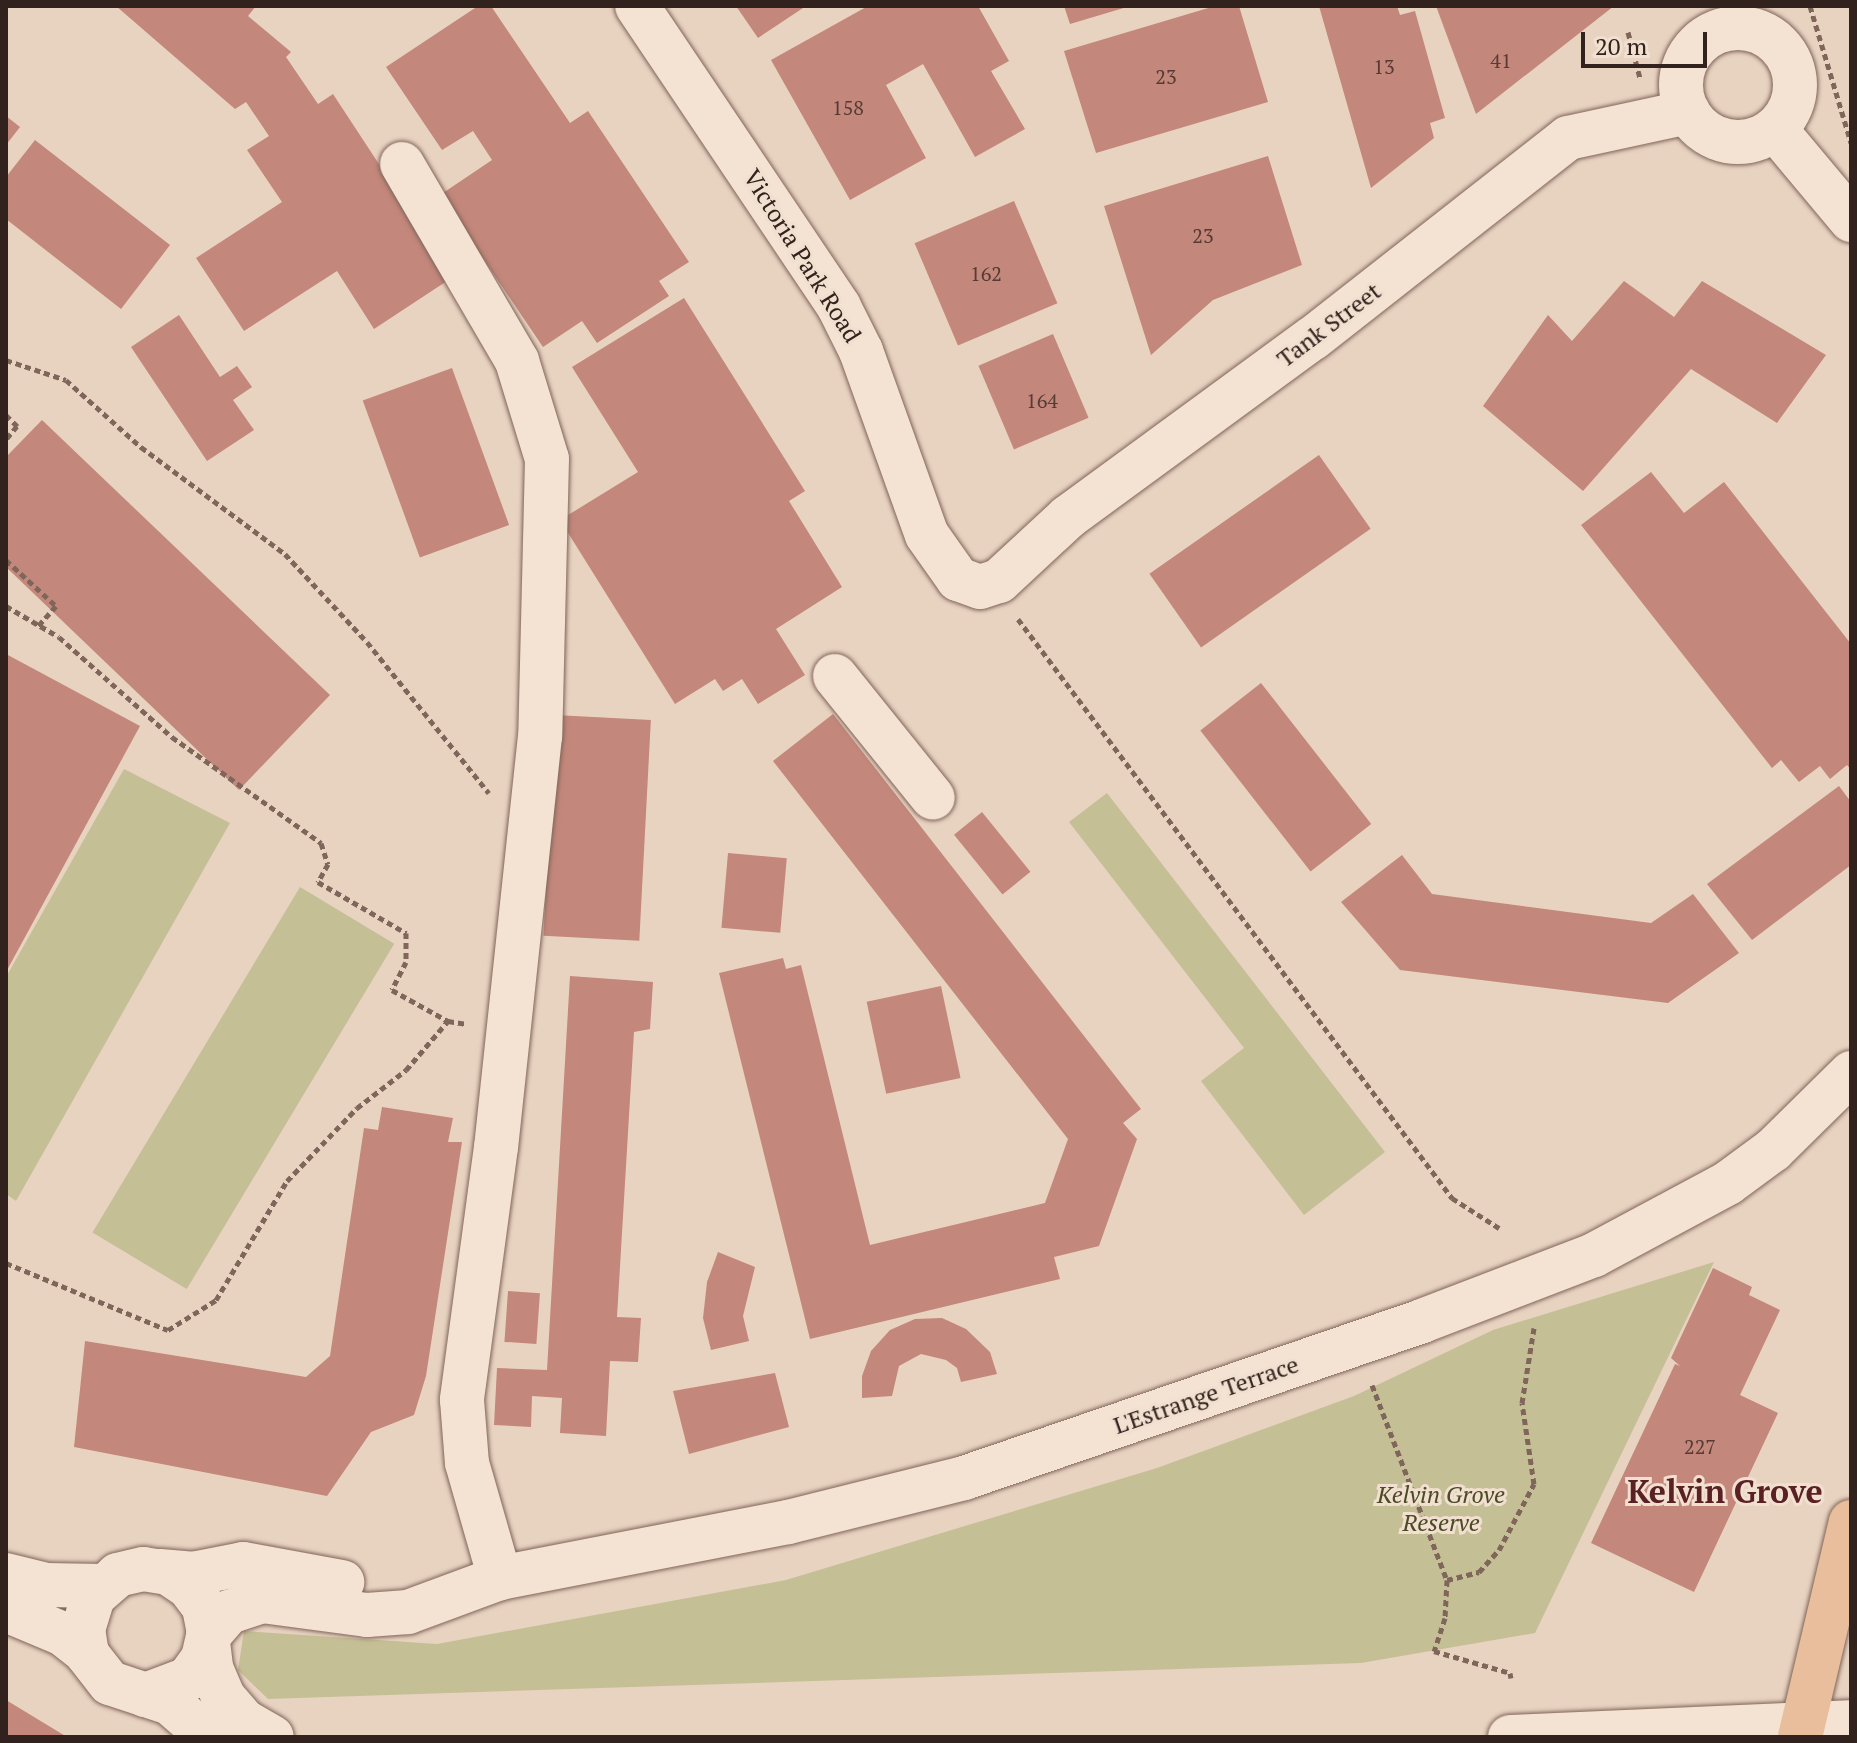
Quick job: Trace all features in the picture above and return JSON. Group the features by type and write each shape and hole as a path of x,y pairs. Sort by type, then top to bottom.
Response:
{"main road":[{"path":"1801,1731 1851,1522"}],"street":[{"name":"Victoria Park Road","path":"637,6 850,328 918,514 939,555 958,579 992,585"},
{"path":"1737,17 1770,39 1792,65 1793,100 1775,129 1744,142 1727,141 1697,126 1688,112 1682,74 1689,56 1737,17"},
{"name":"Tank Street","path":"992,585 1068,517 1313,338 1568,138 1688,112"},
{"path":"1775,129 1851,220"},
{"path":"402,164 517,361 547,459 540,736 461,1423 470,1476 500,1578"},
{"path":"835,676 933,798"},
{"name":"L'Estrange Terrace","path":"145,1695 188,1679 208,1639 225,1615 255,1603 279,1601 367,1615 398,1613 500,1578 897,1497 1422,1321 1594,1255 1688,1209 1773,1150 1851,1073"},
{"name":"L'Estrange Terrace","path":"6,1575 46,1585 103,1586 134,1570 192,1574 243,1564 384,1586 500,1578"},
{"path":"160,1571 195,1593 207,1616 211,1668 224,1698 244,1721 272,1737"},
{"path":"87,1653 86,1613 103,1586"},
{"path":"6,1610 63,1634 87,1653 110,1683 182,1710 209,1737"},
{"path":"1510,1737 1801,1731 1851,1722"}],"path":[{"path":"1810,6 1851,143"},
{"path":"6,360 66,380 141,447 285,554 367,642 528,840"},
{"path":"6,415 17,426 6,439"},
{"path":"6,560 56,606 38,626"},
{"path":"992,585 1452,1198 1499,1228"},
{"path":"6,606 59,637 172,737 321,843 328,864 318,882 406,933 406,962 392,990 448,1021 508,1030"},
{"path":"6,1263 168,1330 216,1300 287,1181 357,1108 406,1070 448,1021"},
{"path":"1447,1580 1479,1572 1499,1550 1534,1484 1522,1403 1534,1328"},
{"path":"1371,1384 1447,1580 1445,1618 1434,1651 1510,1673 1511,1678"}],"green space":[{"path":"124,769 230,823 16,1201 6,1194 6,977"},
{"path":"1107,793 1385,1152 1304,1215 1201,1081 1244,1048 1069,822"},
{"path":"300,887 394,944 187,1289 92,1232"},
{"name":"Kelvin Grove Reserve","path":"1714,1262 1535,1633 1361,1663 268,1699 238,1670 244,1631 437,1644 786,1580 1157,1468 1354,1396 1493,1330"}],"building":[{"path":"116,6 256,6 248,16 291,52 286,57 318,104 333,94 453,277 374,329 337,271 244,331 196,258 282,202 247,150 269,136 246,102 235,109"},
{"path":"478,6 491,6 570,123 588,111 689,262 659,281 669,296 597,343 582,321 543,347 440,195 492,160 473,131 442,150 386,67"},
{"path":"736,6 806,6 758,38"},
{"path":"868,6 978,6 1009,61 991,71 1025,129 975,157 923,64 886,85 926,158 850,200 771,60"},
{"path":"1064,6 1126,6 1127,7 1070,24"},
{"path":"1215,6 1239,6 1268,102 1096,153 1064,51"},
{"path":"1319,6 1397,6 1400,15 1415,11 1445,118 1430,123 1434,138 1371,188"},
{"path":"1436,6 1614,6 1476,114"},
{"path":"6,116 20,127 6,145"},
{"path":"35,140 170,245 121,309 6,219 6,177"},
{"path":"1268,156 1302,265 1213,300 1151,355 1104,206"},
{"path":"1014,201 1057,303 958,345 915,243"},
{"path":"1624,281 1674,317 1702,281 1826,355 1777,423 1691,369 1583,491 1483,406 1548,315 1572,341"},
{"path":"684,298 805,491 789,501 842,587 776,629 805,675 758,704 742,679 723,691 715,679 675,704 560,520 638,472 572,367"},
{"path":"179,315 220,377 237,366 252,387 233,400 254,430 207,461 131,347"},
{"path":"1053,334 1089,418 1014,449 978,366"},
{"path":"452,368 509,525 420,557 363,400"},
{"path":"42,420 330,695 239,790 6,567 6,457"},
{"path":"1319,455 1371,529 1201,647 1149,574"},
{"path":"1651,472 1684,513 1724,482 1851,644 1851,770 1847,765 1830,779 1820,766 1799,782 1781,760 1772,768 1581,525"},
{"path":"6,654 140,726 6,972"},
{"path":"1261,683 1371,824 1311,871 1200,730"},
{"path":"833,714 1141,1109 1123,1123 1137,1139 1099,1246 1054,1257 1060,1279 810,1339 719,973 783,958 786,969 801,965 870,1245 1045,1203 1068,1139 773,761"},
{"path":"555,715 651,720 639,941 543,936"},
{"path":"1839,786 1851,802 1851,865 1752,940 1707,884"},
{"path":"982,812 1030,872 1002,894 954,835"},
{"path":"728,853 787,858 780,933 721,928"},
{"path":"1402,855 1432,894 1651,923 1693,894 1739,953 1668,1003 1400,970 1341,902"},
{"path":"570,976 653,982 650,1029 634,1032 617,1317 641,1318 638,1362 610,1361 606,1436 560,1433 562,1398 532,1396 531,1427 494,1425 497,1368 547,1370"},
{"path":"941,986 961,1078 886,1094 867,1002"},
{"path":"382,1107 453,1118 448,1142 462,1142 426,1376 414,1415 371,1432 327,1496 74,1447 85,1341 306,1377 330,1356 364,1128 378,1130"},
{"path":"718,1252 755,1267 743,1316 749,1341 711,1350 703,1318 707,1282"},
{"path":"1713,1268 1752,1287 1749,1295 1780,1310 1740,1395 1778,1413 1694,1592 1591,1543 1675,1364 1680,1366 1671,1358"},
{"path":"508,1291 540,1293 536,1344 504,1342"},
{"path":"942,1318 966,1329 990,1352 997,1374 961,1382 957,1368 946,1360 921,1354 899,1366 892,1396 862,1398 862,1376 871,1351 890,1330 915,1319"},
{"path":"775,1373 789,1427 689,1454 673,1391"},
{"path":"6,1700 67,1737 6,1737"}],"district":[{"name":"Kelvin Grove","path":"1725,1491"}]}
